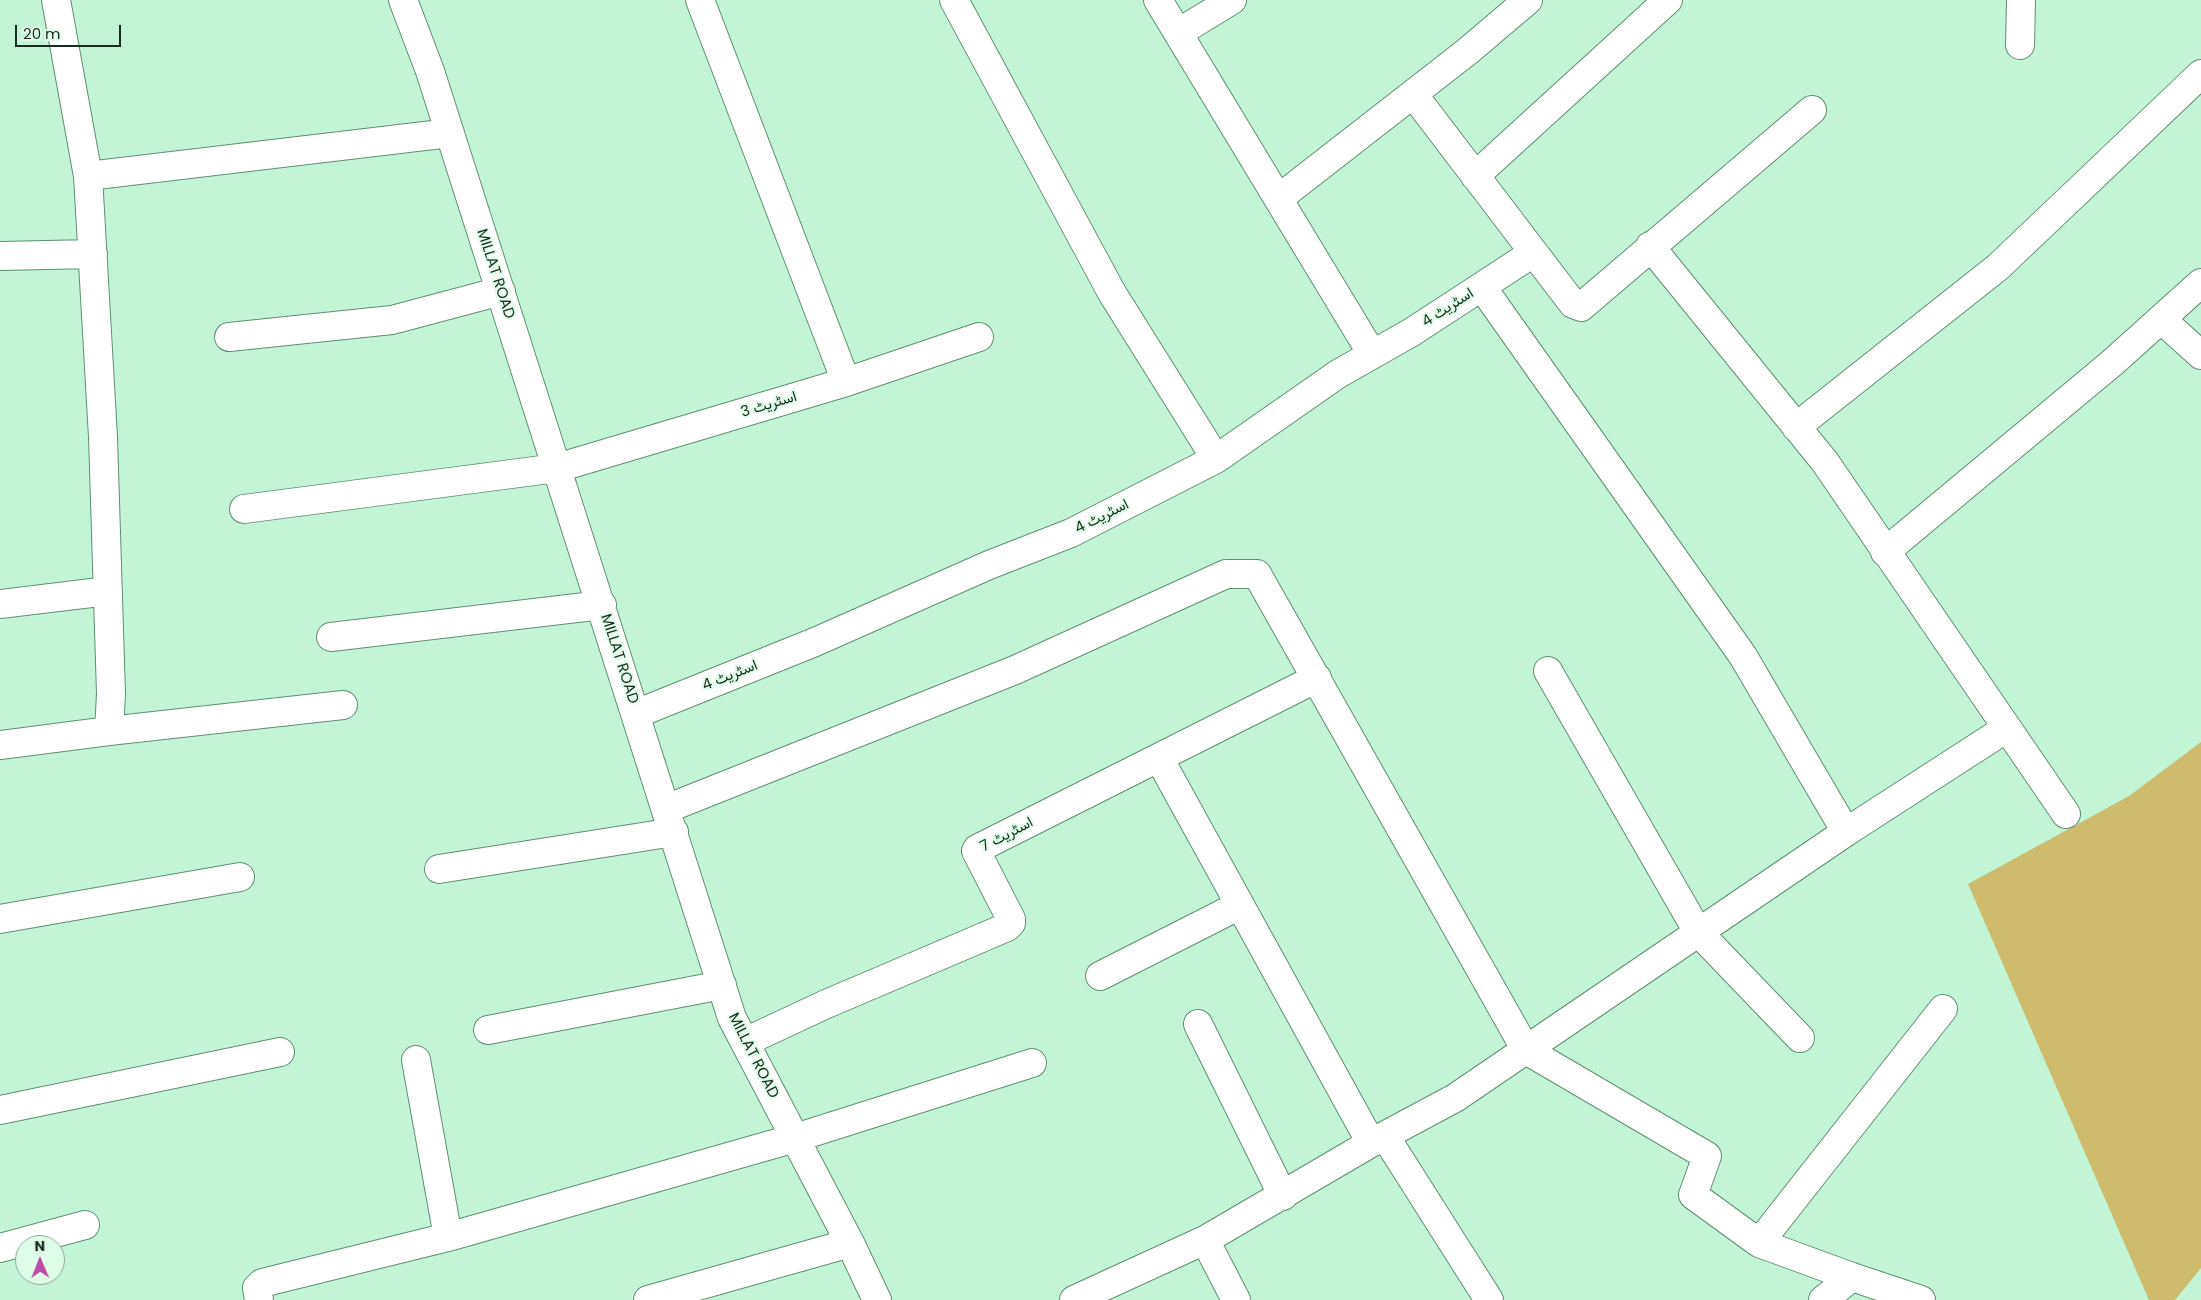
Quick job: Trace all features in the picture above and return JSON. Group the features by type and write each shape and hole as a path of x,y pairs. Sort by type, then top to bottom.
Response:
{"street":[{"path":"56,0 88,176 103,437 111,694 109,731"},
{"name":"MILLAT ROAD","path":"404,0 430,71 501,291 732,1018 878,1300"},
{"path":"700,0 846,382"},
{"path":"954,0 1112,292 1216,459"},
{"path":"1158,0 1372,354"},
{"path":"1178,33 1232,0"},
{"path":"1278,199 1413,94 1528,0"},
{"path":"1475,176 1668,0"},
{"path":"2020,45 2021,0"},
{"path":"1796,427 1998,267 2201,74"},
{"path":"1413,94 1573,304 1582,307 1650,246 1812,110"},
{"path":"88,176 450,133"},
{"path":"1650,246 1825,462 2066,814"},
{"name":"اسٹریٹ 4","path":"636,714 815,642 989,565 1071,533 1216,459 1338,374 1412,332 1533,253"},
{"path":"0,256 93,254"},
{"path":"1885,552 2104,370 2201,283"},
{"path":"1482,287 1743,656 1846,832"},
{"path":"229,337 392,320 501,291"},
{"path":"2161,319 2201,355"},
{"name":"اسٹریٹ 3","path":"244,510 557,468 846,382 979,337"},
{"path":"439,869 670,820 1015,670 1226,574 1257,574 1526,1050 1707,1156 1693,1196 1759,1243 1852,1278 1921,1300"},
{"path":"0,604 108,591"},
{"path":"331,637 602,605"},
{"path":"1548,672 1698,932 1800,1038"},
{"name":"اسٹریٹ 7","path":"745,1042 824,1005 1007,927 1011,923 1011,919 976,851 977,849 1317,678"},
{"path":"0,745 343,705"},
{"path":"1074,1300 1205,1240 1378,1140 1455,1098 1846,832 2007,728"},
{"path":"1159,758 1240,904 1378,1140 1489,1300"},
{"path":"0,919 240,877"},
{"path":"1100,976 1240,904"},
{"path":"488,1030 722,985"},
{"path":"1759,1243 1943,1009"},
{"path":"1198,1024 1283,1196"},
{"path":"0,1110 280,1052"},
{"path":"416,1060 448,1237"},
{"path":"259,1300 258,1288 262,1284 448,1237 795,1138 1032,1064"},
{"path":"0,1248 85,1225"},
{"path":"1205,1240 1236,1300"},
{"path":"648,1300 850,1243"},
{"path":"1823,1300 1852,1278"}],"shaded area":[{"path":"2201,742 2201,1268 2175,1300 2149,1300 1968,884 2129,796"}]}
